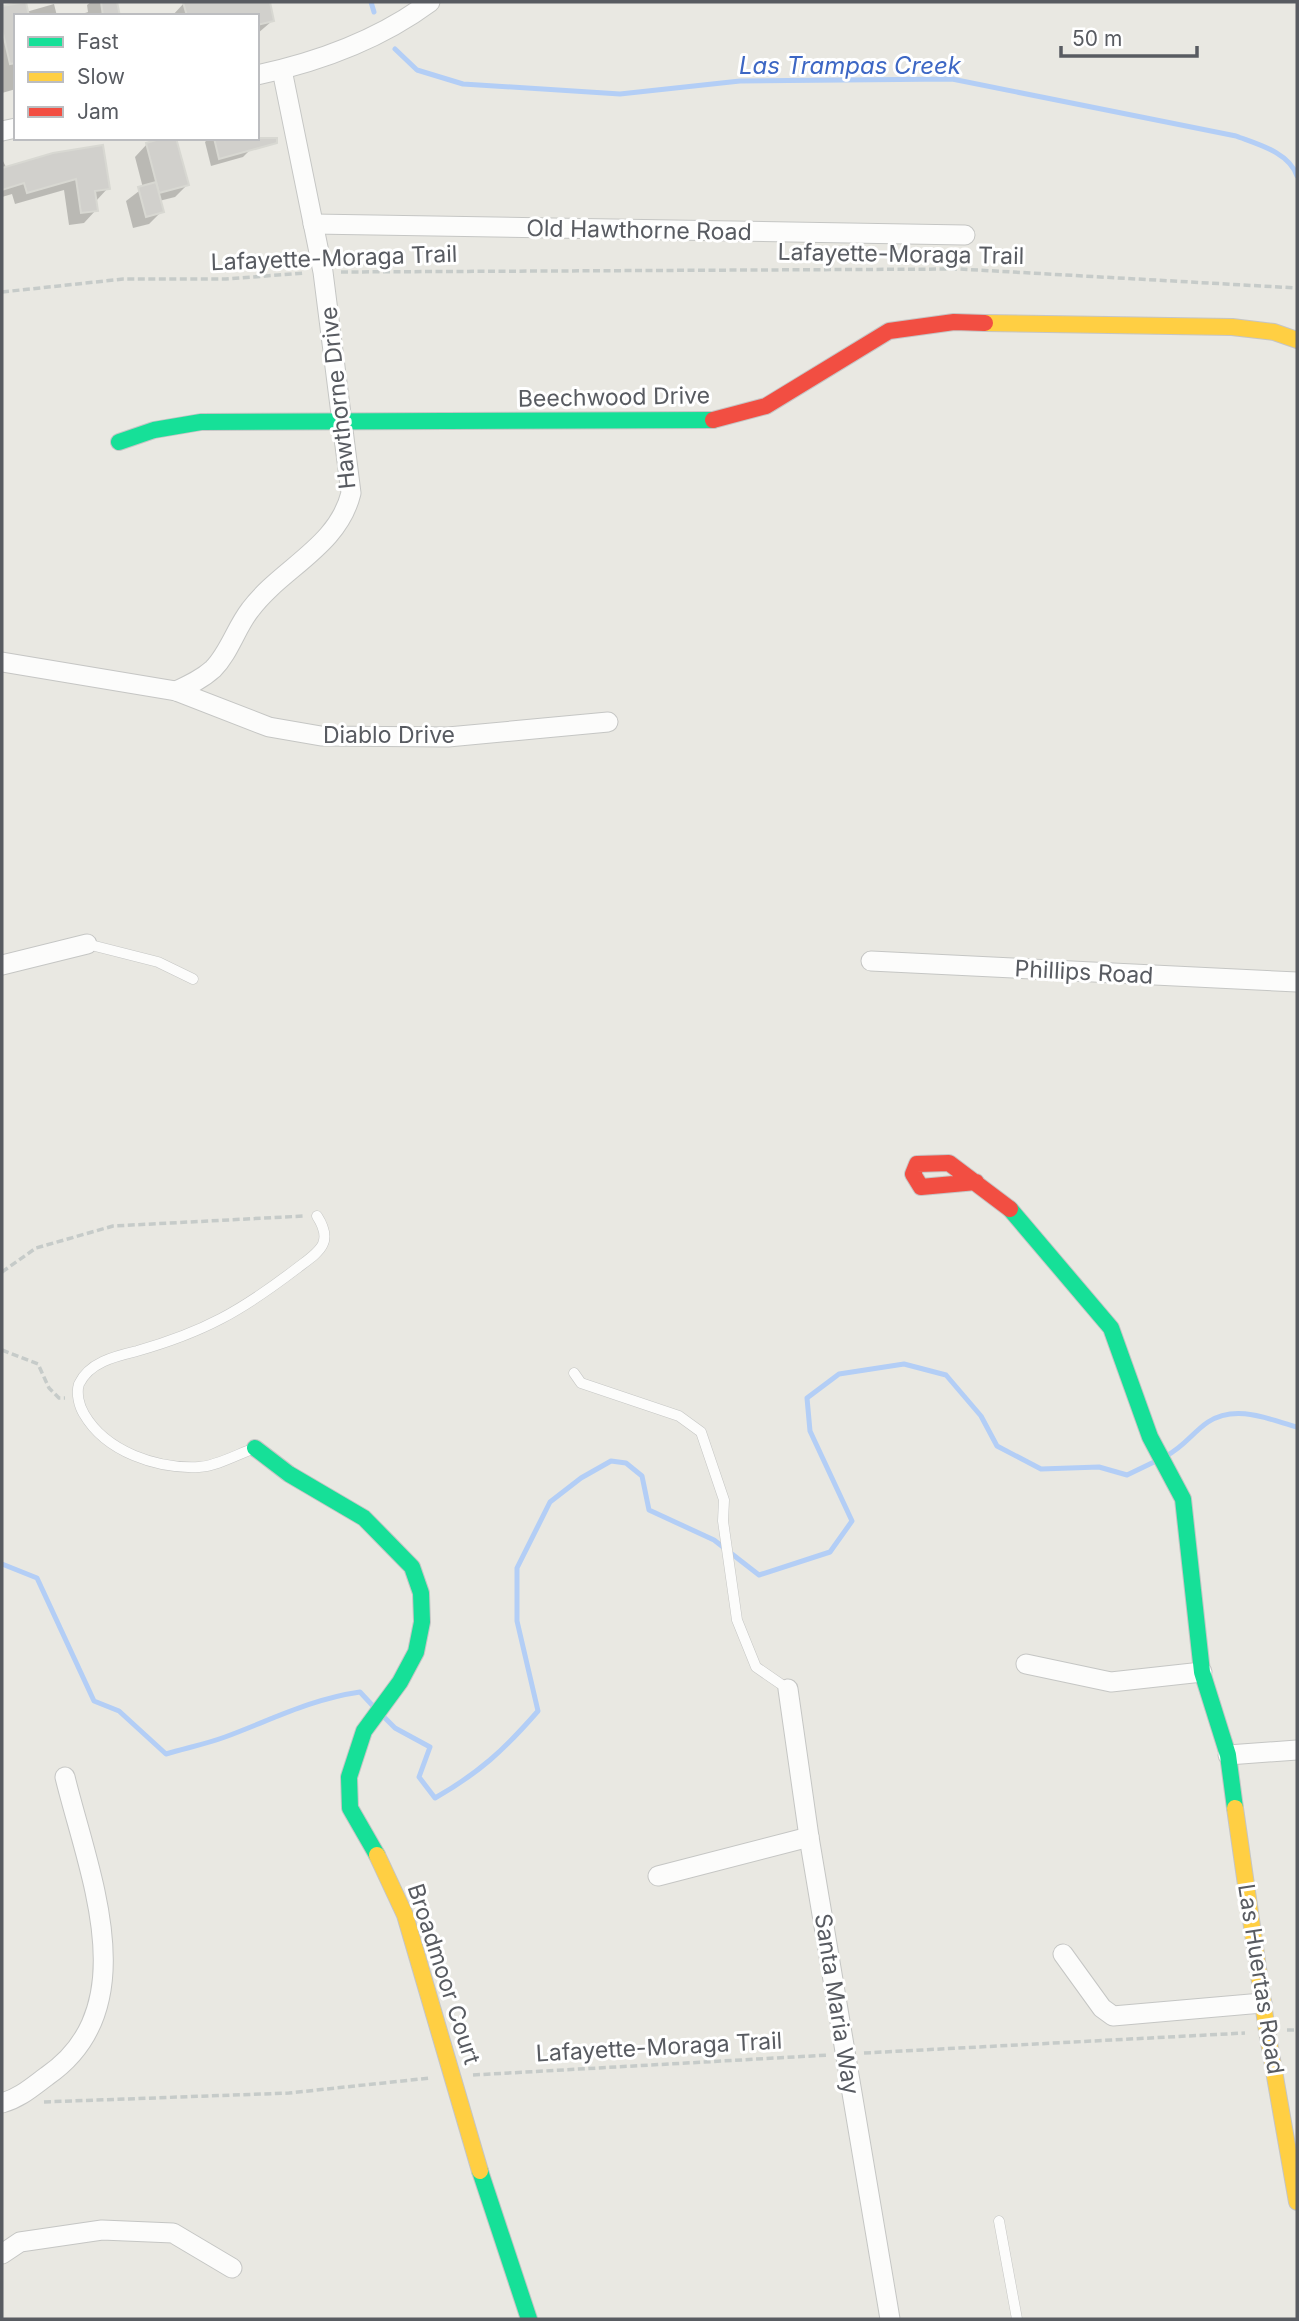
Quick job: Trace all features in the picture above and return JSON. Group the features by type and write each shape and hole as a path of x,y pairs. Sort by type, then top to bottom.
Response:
{"street":[{"path":"259,75 282,70 351,47 412,15 430,2"},
{"name":"Hawthorne Drive","path":"176,691 198,681 215,667 249,610 271,586 322,544 348,509 351,493 324,272 282,70"},
{"name":"Old Hawthorne Road","path":"313,224 965,235"},
{"name":"Beechwood Drive","path":"119,442 153,430 201,422 709,421 766,406 889,331 954,322 1232,327 1274,332 1297,340"},
{"path":"2,662 176,691"},
{"name":"Diablo Drive","path":"176,691 269,727 321,736 448,737 608,722"},
{"path":"2,965 87,944"},
{"name":"Phillips Road","path":"871,961 1297,982"},
{"name":"Las Huertas Road","path":"976,1182 1012,1210 1111,1328 1150,1437 1174,1486 1184,1499 1202,1672 1228,1755 1266,2031 1294,2152 1297,2202"},
{"name":"Broadmoor Court","path":"255,1448 289,1474 363,1518 412,1567 421,1593 422,1622 416,1652 400,1682 363,1731 349,1777 349,1808 371,1841 405,1915 452,2076 529,2319"},
{"path":"1026,1664 1111,1682 1202,1672"},
{"name":"Santa Maria Way","path":"788,1689 809,1837 890,2319"},
{"path":"1228,1755 1297,1750"},
{"path":"2,2103 16,2099 63,2066 85,2040 105,1978 105,1940 65,1777"},
{"path":"657,1877 809,1837"},
{"path":"1063,1954 1102,2008 1113,2016 1262,2003"},
{"path":"2,2254 20,2242 102,2230 173,2233 232,2268"}],"lane":[{"path":"87,944 158,962 193,979"},
{"path":"255,1448 202,1467 162,1465 135,1456 106,1440 89,1424 79,1406 78,1386 90,1369 114,1356 226,1318 275,1287 323,1244 327,1237 317,1216"},
{"path":"574,1373 581,1383 679,1416 701,1432 724,1500 723,1521 737,1620 756,1667 788,1689"},
{"path":"999,2221 1017,2319"}],"path":[{"name":"Lafayette-Moraga Trail","path":"2,292 123,279 226,279 324,272 958,269 1297,288"},
{"path":"2,1272 36,1248 113,1226 317,1216"},
{"path":"2,1350 38,1364 48,1388 59,1398 79,1396"},
{"name":"Lafayette-Moraga Trail","path":"28,2090 40,2101 48,2102 289,2092 452,2076 1297,2030"}],"building":[{"path":"26,2 29,14 14,14 14,63 10,64 2,29 2,6"},
{"path":"101,2 117,2 120,14 103,14"},
{"path":"183,2 270,2 274,21 259,25 259,14 186,14"},
{"path":"277,138 277,143 219,159 214,140"},
{"path":"177,140 189,185 159,193 146,143"},
{"path":"103,145 110,189 95,191 98,211 81,213 76,179 27,193 24,183 2,190 2,168 53,153"},
{"path":"156,182 164,212 146,217 138,187"}],"waterway":[{"name":"Las Trampas Creek","path":"371,2 374,12"},
{"name":"Las Trampas Creek","path":"395,49 417,70 463,84 620,94 740,81 952,79 1236,136 1280,155 1297,176"},
{"name":"Las Trampas Creek","path":"385,1718 395,1728 430,1747 419,1777 435,1798 490,1760 538,1711 517,1621 517,1568 550,1502 581,1478 611,1461 626,1463 642,1476 649,1510 714,1540 759,1575 830,1552 852,1521 810,1431 807,1398 839,1374 904,1364 946,1375 981,1416 997,1446 1041,1469 1099,1467 1127,1475 1154,1462"},
{"name":"Las Trampas Creek","path":"1166,1456 1208,1422 1230,1414 1263,1417 1297,1427"},
{"name":"Las Trampas Creek","path":"2,1564 37,1578 94,1701 119,1711 166,1754 218,1739 342,1695 360,1692 373,1706"}],"traffic: fast":[{"path":"119,442 154,430 201,422 713,420"},
{"path":"1010,1209 1111,1328 1150,1437 1183,1499 1202,1672 1228,1755 1235,1808"},
{"path":"255,1448 289,1474 364,1518 412,1567 421,1593 422,1622 416,1652 400,1682 364,1731 349,1777 350,1808 377,1855"},
{"path":"480,2171 529,2319"}],"traffic: slow":[{"path":"985,323 1232,327 1274,332 1297,340"},
{"path":"1235,1808 1267,2031 1297,2202"},
{"path":"377,1855 405,1915 480,2171"}],"traffic: jam":[{"path":"713,420 766,406 889,331 954,322 985,323"},
{"path":"976,1182 921,1187 913,1174 917,1164 949,1163 1010,1209"}]}
